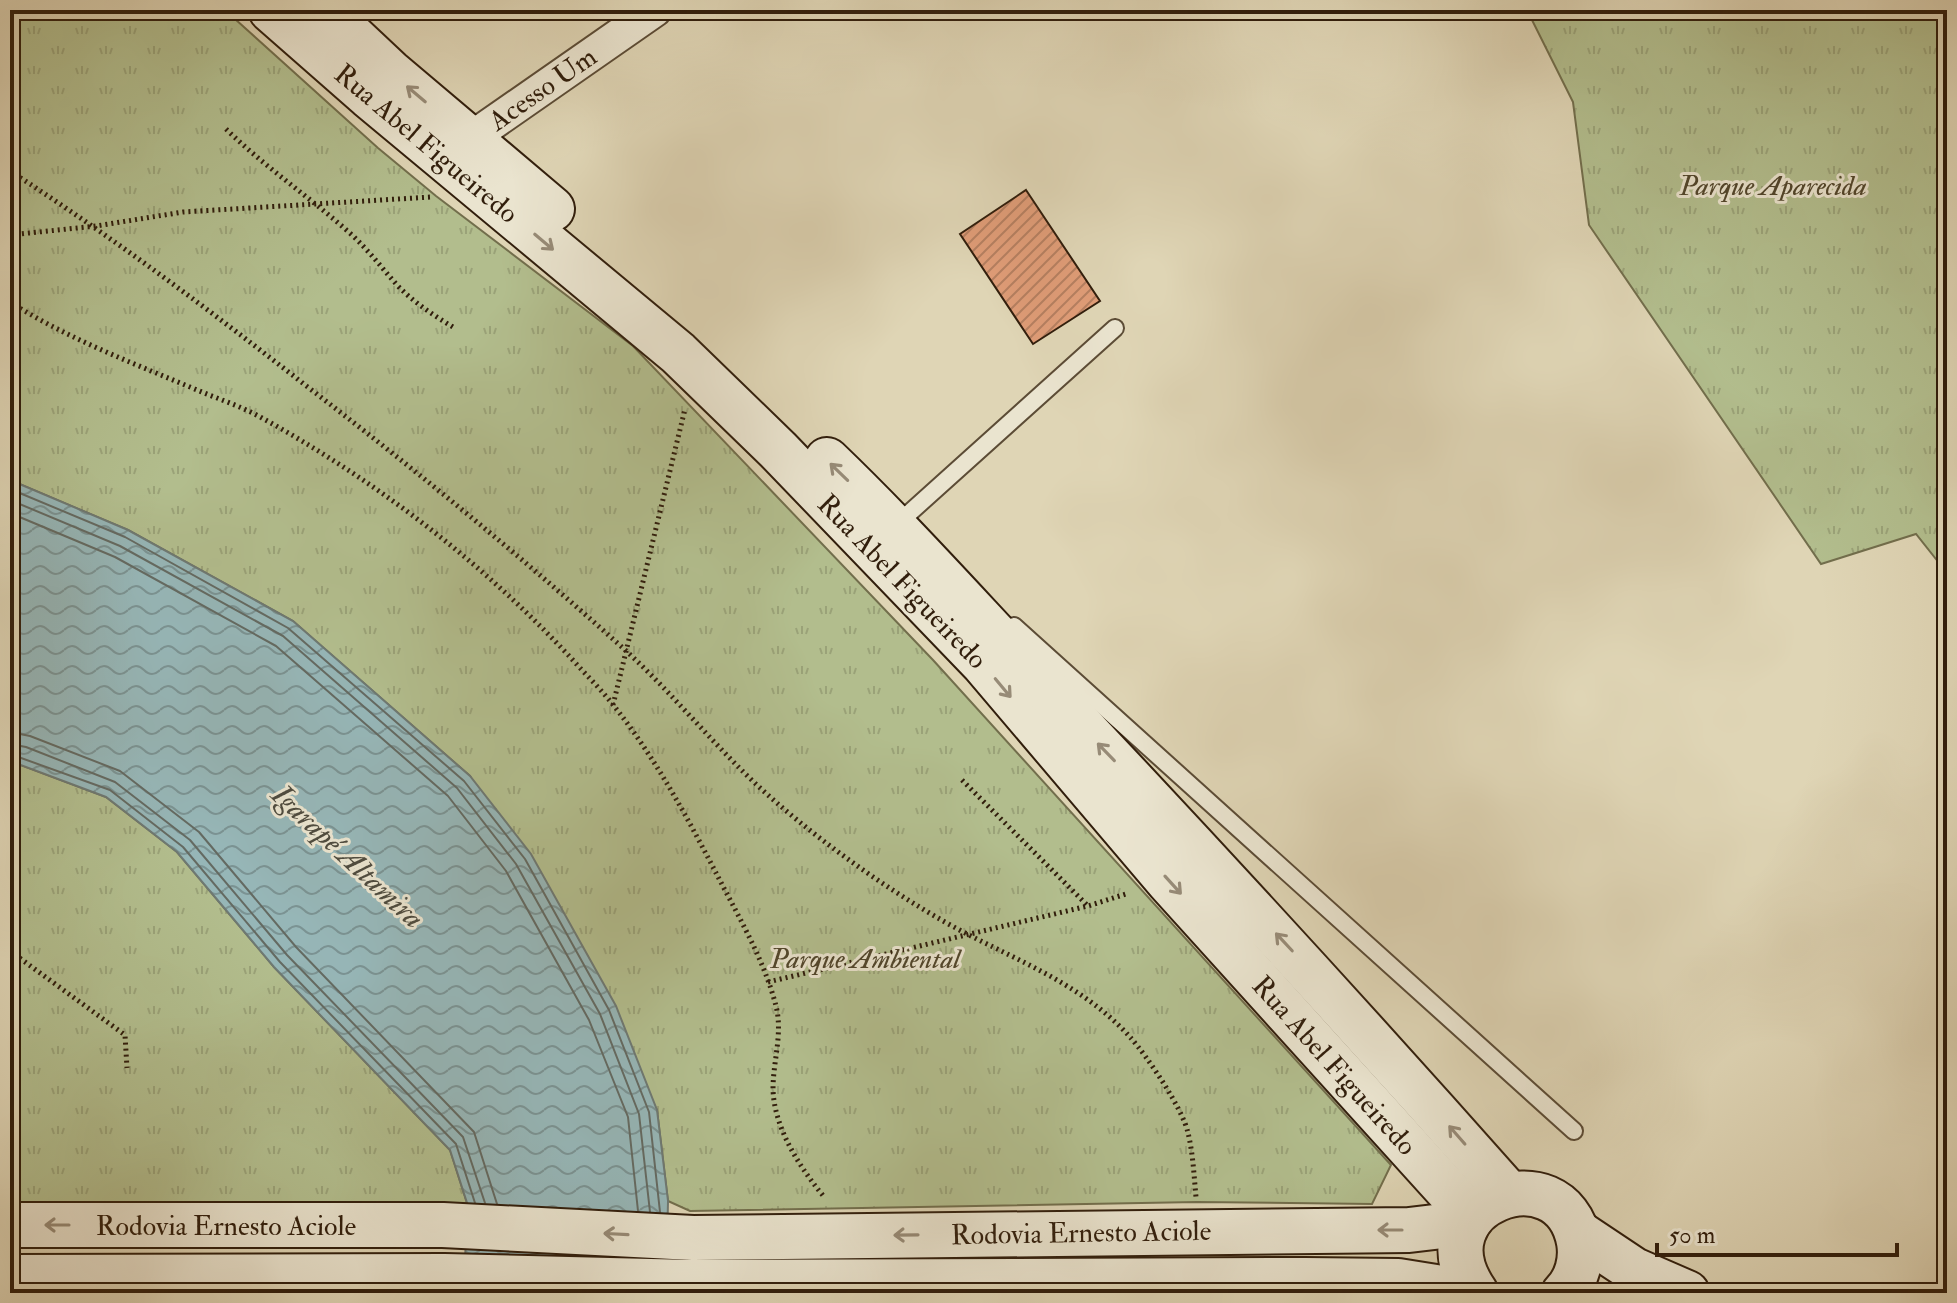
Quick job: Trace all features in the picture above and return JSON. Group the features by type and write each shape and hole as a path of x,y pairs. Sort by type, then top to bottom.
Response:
{"street":[{"name":"Rua Abel Figueiredo","path":"271,10 369,96 463,160 699,336 1347,1011 1509,1194"},
{"name":"Rua Abel Figueiredo","path":"324,10 390,72 463,160 678,353 778,450 890,532 983,663 1169,882 1470,1220"},
{"name":"Acesso Um","path":"463,160 655,10"},
{"path":"1474,1293 1461,1260 1461,1241 1470,1220 1489,1201 1509,1194 1536,1194 1553,1202 1567,1215 1577,1232 1580,1252 1577,1272 1564,1293"},
{"name":"Rodovia Ernesto Aciole","path":"10,1225 443,1225 693,1238 1409,1230 1470,1220"},
{"path":"1577,1232 1634,1270 1687,1293"},
{"name":"Rodovia Ernesto Aciole","path":"10,1277 444,1276 691,1282 1311,1286 1398,1281 1474,1293"}],"lane":[{"path":"980,594 890,532 1115,328"},
{"path":"1003,615 1574,1131"}],"path":[{"path":"226,129 257,159 317,204 368,249 398,286 427,311 456,329"},
{"path":"10,235 96,226 183,212 436,196 463,160"},
{"path":"10,171 96,226 447,495 627,651 777,804 838,851 969,935 1099,1005 1133,1040 1170,1095 1187,1129 1197,1202"},
{"path":"10,302 49,327 260,416 350,472 435,533 496,582 536,620 613,705 668,786 706,855 768,982 777,1010 779,1046 773,1091 789,1146 799,1166 833,1208"},
{"path":"613,705 694,370"},
{"path":"962,780 1088,906"},
{"path":"768,982 1088,906 1169,882"},
{"path":"10,951 125,1035 127,1068"}],"green space":[{"name":"Parque Ambiental","path":"10,10 225,10 436,196 633,346 933,660 1391,1165 1372,1204 1197,1202 690,1211 668,1201 657,1110 470,776 293,621 128,530 10,480"},
{"name":"Parque Aparecida","path":"1527,10 1947,10 1947,573 1916,534 1821,564 1589,225 1573,102"},
{"path":"10,761 106,797 177,852 274,967 450,1150 467,1203 442,1207 10,1204"}],"water":[{"name":"Igarapé Altamira","path":"10,480 128,530 293,621 470,776 531,854 616,1006 657,1110 668,1201 666,1293 464,1293 467,1203 450,1150 274,967 177,852 106,797 10,761"}],"building":[{"path":"1026,190 1100,301 1033,344 960,234"}]}
